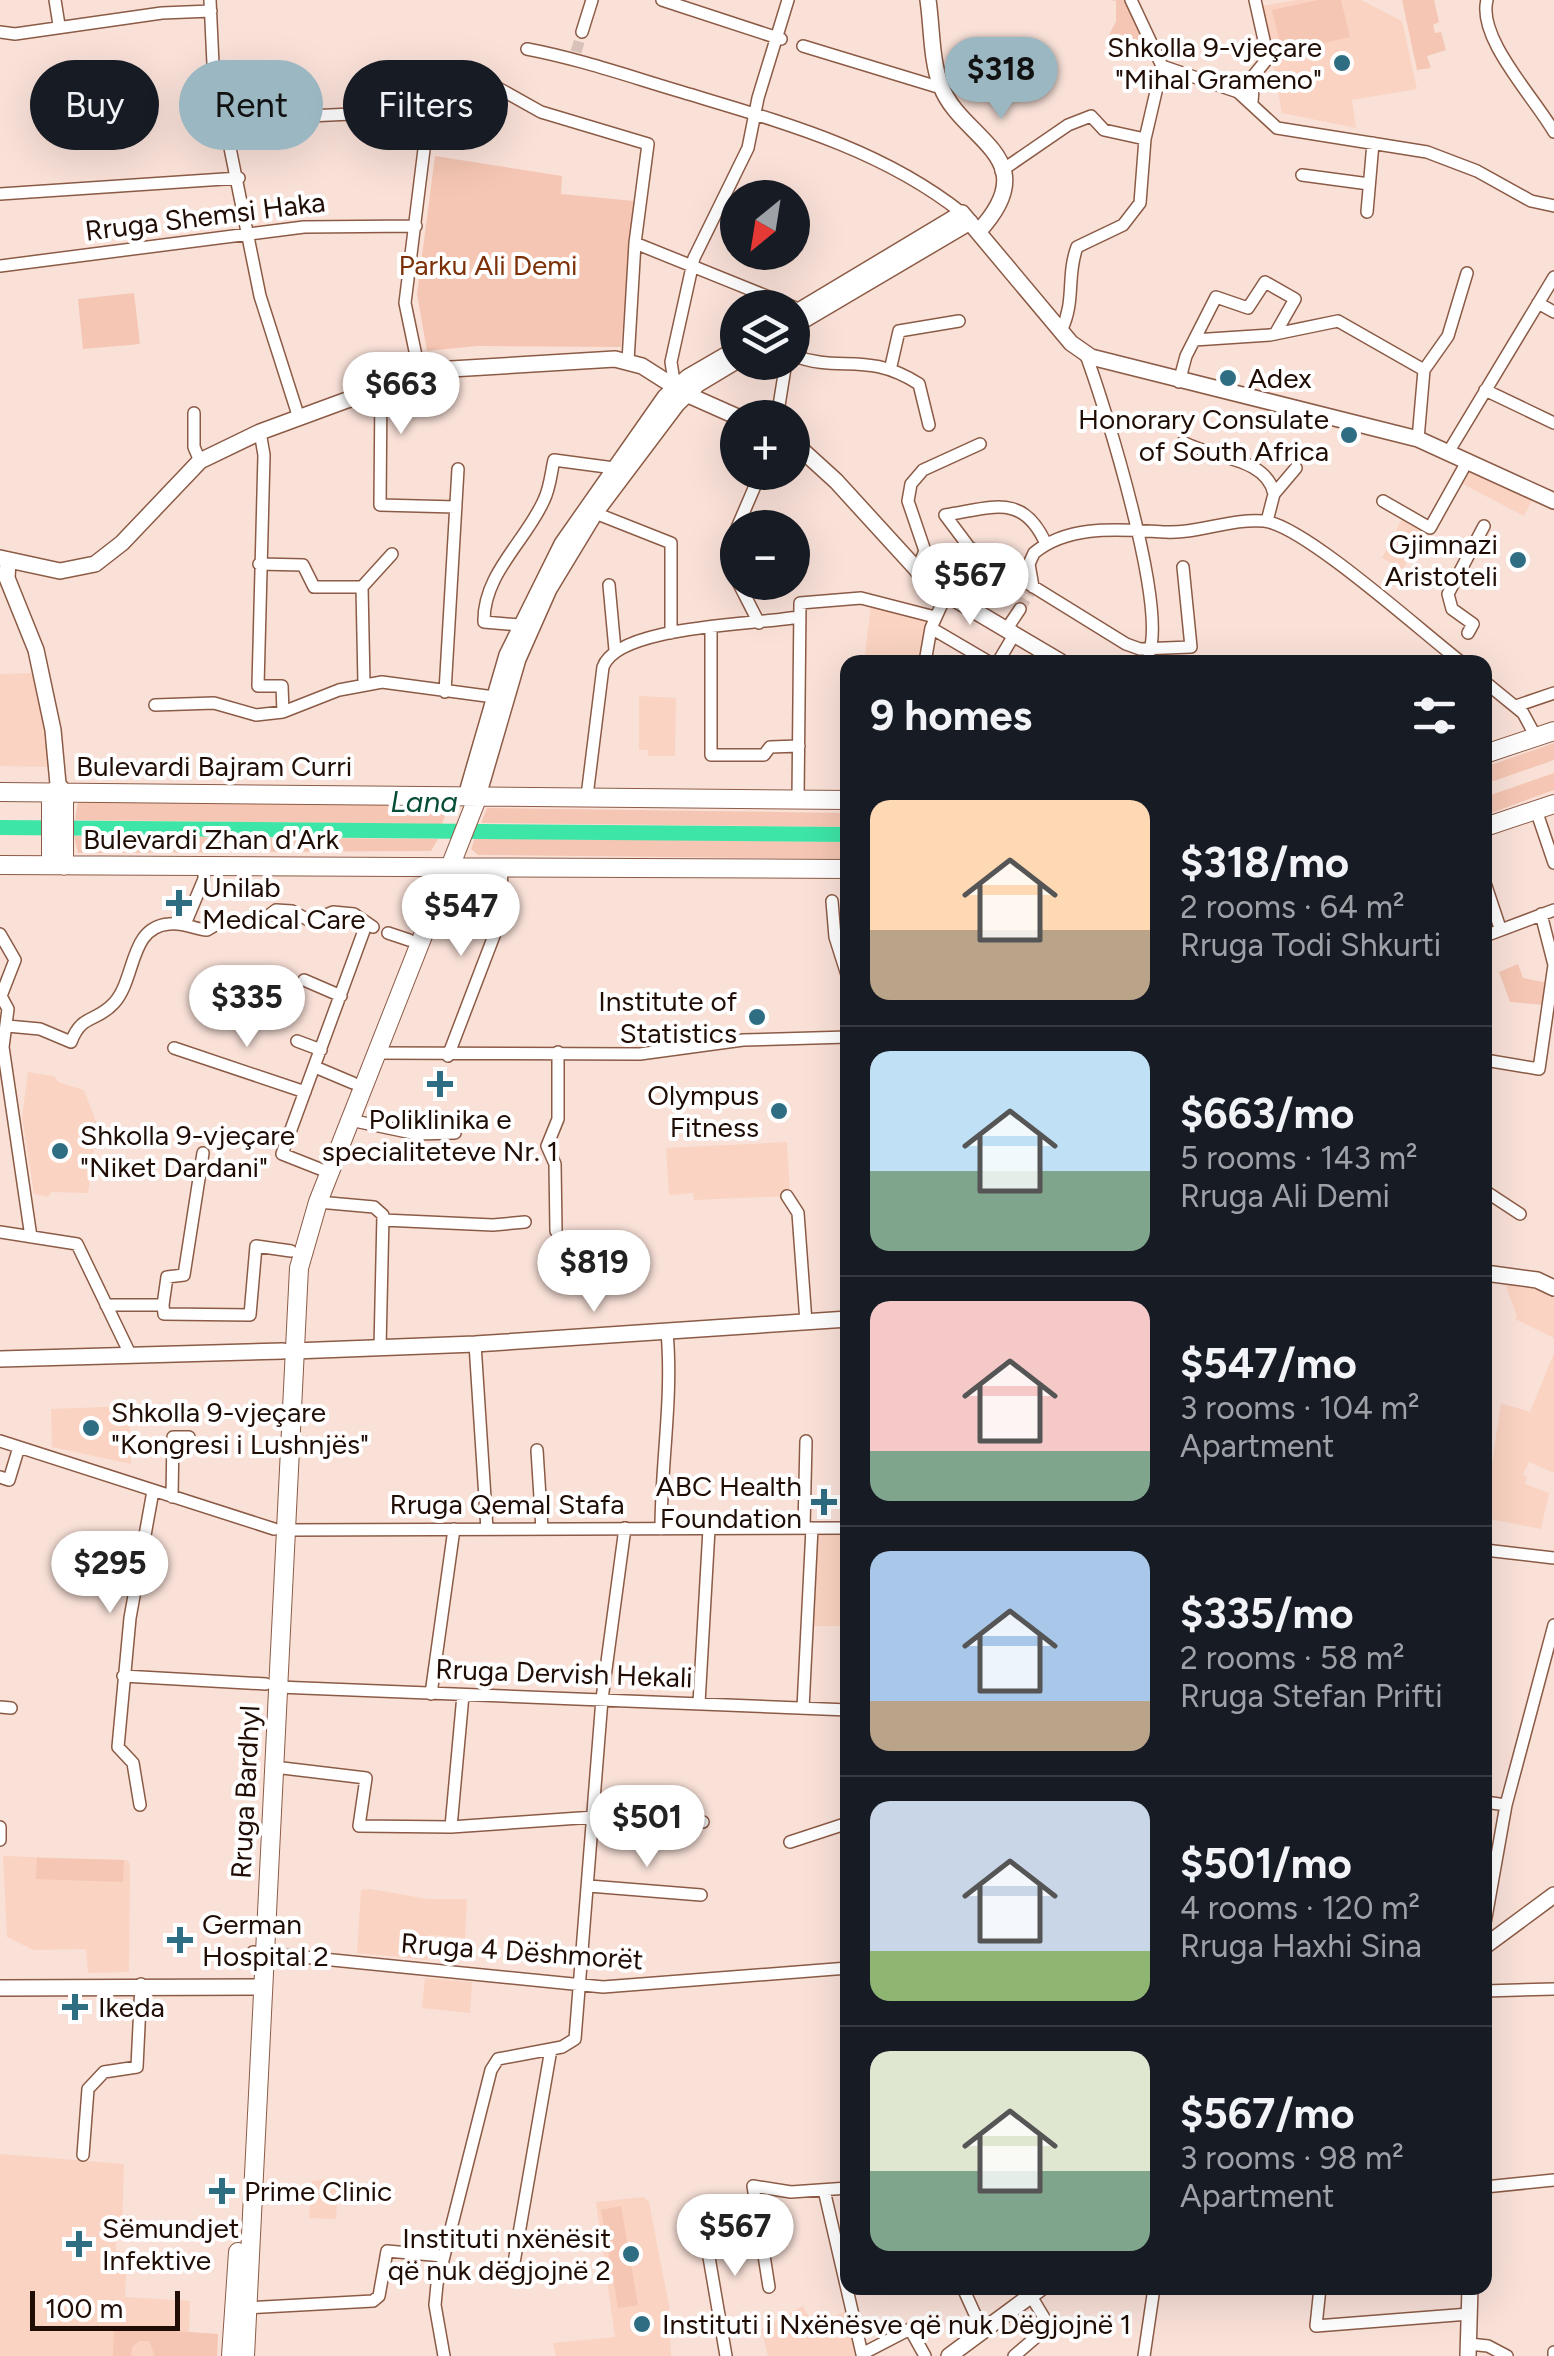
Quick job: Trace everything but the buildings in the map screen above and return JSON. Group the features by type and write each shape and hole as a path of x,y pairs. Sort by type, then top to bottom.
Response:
{"main road":[{"path":"810,316 1002,199 1001,171 988,141 941,88 928,0"},
{"path":"810,306 970,222"},
{"path":"970,222 1060,331 1086,355 1178,382 1418,440 1554,501"},
{"path":"57,858 58,795 44,684 4,559 60,571 96,564 122,543 200,461 260,432 420,376 477,365 608,358 628,361 720,409"},
{"path":"469,803 494,697 519,624 562,544 614,468 681,390 720,361"},
{"path":"288,1351 299,1268 318,1202 469,803 533,620 596,513 681,390 720,369"},
{"path":"810,457 836,481 916,572 946,595 1049,655"},
{"path":"1492,752 1545,734"},
{"name":"Bulevardi Bajram Curri","path":"0,792 469,803 588,796 840,800"},
{"path":"1492,825 1554,804"},
{"name":"Bulevardi Zhan d'Ark","path":"0,864 57,858 204,866 840,869"},
{"path":"288,1351 292,1251 409,940 444,867"},
{"path":"1492,1275 1537,1280 1554,1288"},
{"path":"0,1358 475,1344 840,1320"},
{"name":"Rruga Bardhyl","path":"231,2356 259,1952 288,1351"},
{"name":"Rruga Bardhyl","path":"259,1952 274,1766 272,1685"},
{"path":"1492,1941 1554,1895"},
{"path":"0,1988 257,1986"},
{"name":"Rruga Bardhyl","path":"245,2356 257,1986"},
{"path":"949,2356 1032,2295"},
{"path":"1468,2350 1470,2295"}],"street":[{"path":"54,0 59,25"},
{"path":"156,0 162,13"},
{"path":"582,32 592,0"},
{"path":"662,0 780,38"},
{"path":"681,390 671,362 692,266 743,160 788,0"},
{"path":"1060,331 1074,296 1070,274 1078,246 1123,225 1140,202 1145,139 1162,66 1131,0"},
{"path":"1252,102 1254,75 1268,58 1255,0"},
{"path":"1487,0 1484,17 1490,39 1554,132"},
{"path":"0,32 15,34 210,6 214,60"},
{"path":"803,46 941,88"},
{"path":"527,49 574,56 879,158 970,222"},
{"path":"1162,66 1232,89 1252,102 1264,120 1282,130 1440,156 1531,201 1554,206"},
{"path":"508,94 541,112 648,144 635,243 628,361"},
{"path":"323,116 423,112 430,123 405,303 420,376"},
{"path":"1001,171 1056,132 1091,116 1104,130 1145,139"},
{"path":"1367,212 1373,143"},
{"path":"232,150 260,296 299,418"},
{"path":"1302,174 1369,184"},
{"path":"0,194 239,178"},
{"name":"Rruga Shemsi Haka","path":"0,266 352,224 416,226"},
{"path":"635,243 746,290"},
{"path":"1418,440 1424,370 1448,336 1467,273"},
{"path":"1449,451 1554,277"},
{"path":"1178,382 1216,297 1248,308 1265,282 1295,299 1275,334"},
{"path":"1538,303 1554,312"},
{"path":"891,366 899,331 959,320"},
{"path":"1194,340 1275,334 1324,322 1348,324 1424,370"},
{"path":"1086,355 1134,528 1155,622 1150,651"},
{"path":"810,363 816,366 840,360 891,366 919,384 929,424"},
{"path":"380,388 380,505 456,507"},
{"path":"1484,390 1554,424"},
{"path":"194,413 194,447 200,461"},
{"path":"260,432 264,455 258,686 282,686 283,712"},
{"path":"1183,442 1204,454 1258,469 1270,480 1274,494"},
{"path":"916,572 925,552 909,505 912,484 924,470 980,444"},
{"path":"519,624 484,622 484,605 508,556 546,498 554,460 614,468"},
{"path":"1383,502 1430,528 1468,460"},
{"path":"1267,522 1274,494 1296,468"},
{"path":"444,692 458,470"},
{"path":"1046,544 1030,516 1009,506 945,515 969,548 1031,590 1126,644 1150,651 1192,647 1183,567"},
{"path":"596,513 671,543 671,634"},
{"path":"1031,590 1030,558 1046,544 1106,528 1177,532 1267,522 1302,537 1451,655"},
{"path":"1459,655 1473,624 1452,609 1448,594 1484,526"},
{"path":"364,684 362,587 392,554"},
{"path":"259,564 303,566 314,588 362,587"},
{"path":"588,796 610,655 609,585"},
{"path":"926,655 933,623 946,595"},
{"path":"798,799 800,603 841,597 882,602 933,623 979,655"},
{"path":"747,600 759,624"},
{"path":"1001,655 1020,609"},
{"path":"610,655 635,640 798,617"},
{"path":"711,630 712,756 764,755 770,747 799,746"},
{"path":"155,705 203,702 246,714 283,712 364,684 382,682 494,697"},
{"path":"1492,687 1545,734"},
{"path":"1516,706 1554,693"},
{"path":"1536,810 1554,863"},
{"path":"185,924 204,879 204,866"},
{"path":"448,1056 500,920 502,868"},
{"path":"832,901 840,953"},
{"path":"1492,904 1500,928"},
{"path":"4,1033 40,1029 72,1042 80,1021 117,1000 142,937 162,925 185,924 207,930 224,920 260,922 276,910 292,911 310,921 332,912 354,914 369,926 282,1154 320,1169"},
{"path":"1492,932 1554,910"},
{"path":"1492,1061 1539,1069 1554,965 1540,914"},
{"path":"388,933 409,940"},
{"path":"0,934 15,960 0,996 8,1009 4,1033 6,1101 32,1237"},
{"path":"304,980 342,996"},
{"path":"377,1052 448,1056 640,1054 743,1040 840,1038"},
{"path":"297,1041 320,1050"},
{"path":"174,1048 305,1092"},
{"path":"556,1232 555,1164 547,1146 558,1119 558,1052"},
{"path":"315,1068 354,1082"},
{"path":"350,1120 417,1134 455,1133"},
{"path":"203,1153 184,1275 167,1277 164,1314 250,1315 256,1246 292,1251"},
{"path":"787,1196 798,1213 806,1322"},
{"path":"1492,1196 1520,1214"},
{"path":"318,1202 380,1210 380,1348"},
{"path":"383,1220 493,1225 525,1222"},
{"path":"0,1232 78,1244 131,1356"},
{"path":"106,1305 163,1304"},
{"path":"662,1529 661,1470 670,1388 667,1332"},
{"path":"475,1344 486,1529"},
{"path":"172,1497 172,1437 188,1437"},
{"name":"Rruga Qemal Stafa","path":"0,1441 280,1529 840,1528"},
{"path":"803,1708 806,1441"},
{"path":"0,1477 9,1480 19,1447"},
{"path":"537,1450 542,1529"},
{"path":"140,1805 133,1763 118,1747 124,1676 153,1491"},
{"path":"444,2356 435,2305 443,2256 494,2063 568,2046 575,2038 602,1699 626,1528"},
{"path":"699,1703 709,1528"},
{"path":"431,1694 454,1529"},
{"path":"1492,1551 1554,1558"},
{"path":"1492,1843 1506,1806 1554,1626"},
{"name":"Rruga Dervish Hekali","path":"124,1676 431,1694 840,1710"},
{"path":"451,1827 463,1695"},
{"path":"274,1766 366,1778 359,1826 451,1827 594,1817 702,1822"},
{"path":"1492,1803 1506,1806"},
{"path":"790,1842 840,1826"},
{"path":"0,1827 0,1840"},
{"path":"589,1886 701,1895"},
{"name":"Rruga 4 Dëshmorët","path":"259,1952 580,1985 681,1984 840,1969"},
{"path":"83,2155 88,2090 104,2072 137,2067 141,1984"},
{"path":"1492,1991 1554,1990"},
{"path":"512,2274 551,2049"},
{"path":"1492,2185 1554,2180"},
{"path":"770,2287 753,2186 791,2192 840,2189"},
{"path":"824,2190 840,2259"},
{"path":"704,2228 726,2356"},
{"path":"248,2308 373,2301 379,2296 387,2251 443,2256"},
{"path":"848,2295 862,2354 910,2328 925,2356"},
{"path":"966,2295 983,2332"},
{"path":"1014,2356 1050,2326 1037,2295"},
{"path":"1144,2356 1153,2295"},
{"path":"1319,2295 1316,2326 1470,2314"},
{"path":"1468,2350 1507,2356"}],"shaded area":[{"name":"Shkolla 9-vjeçare \"Mihal Grameno\"","path":"1296,0 1361,0 1402,21 1417,89 1352,100 1356,128 1282,113 1262,6"},
{"path":"1467,468 1532,500 1524,516 1459,482"},
{"path":"1402,519 1425,531 1403,569 1382,558"},
{"path":"871,604 928,618 920,655 865,655"},
{"path":"34,673 53,767 0,766 0,674"},
{"path":"639,696 676,698 675,756 648,756 648,750 639,750"},
{"path":"0,820 840,827 840,842 0,835"},
{"name":"Shkolla 9-vjeçare \"Niket Dardani\"","path":"28,1072 54,1076 58,1082 84,1090 97,1124 88,1193 51,1192 48,1197 34,1194 22,1117"},
{"path":"787,1142 790,1196 694,1200 693,1193 669,1195 666,1148"},
{"path":"1504,1281 1540,1288 1554,1298 1554,1338 1515,1319"},
{"path":"1554,1353 1554,1473 1529,1462 1523,1474 1527,1477 1525,1484 1549,1493 1541,1529 1492,1519 1492,1464 1501,1403 1530,1412"},
{"name":"Shkolla 9-vjeçare \"Kongresi i Lushnjës\"","path":"129,1406 131,1464 52,1447 51,1409"},
{"path":"816,1535 840,1535 840,1626 811,1626"},
{"path":"3,1856 127,1860 129,1972 88,1973 86,1949 33,1950 7,1937"},
{"path":"361,1890 428,1899 467,1899 465,1938 430,1935 427,1960 357,1953"},
{"path":"425,1978 472,1982 470,2013 422,2008"},
{"path":"0,2154 124,2164 122,2235 116,2236 116,2251 127,2252 125,2297 190,2301 189,2332 218,2334 217,2356 0,2356"},
{"path":"339,2178 336,2219 309,2218 312,2181"},
{"name":"Instituti nxënësit që nuk dëgjojnë 2","path":"644,2197 649,2202 669,2306 671,2356 556,2356 553,2343 615,2337 596,2202"},
{"path":"803,2306 815,2327 849,2309 859,2356 768,2356 761,2329"}],"green space":[{"path":"1110,0 1127,0 1150,51 1113,45 1114,37 1109,35 1116,21 1116,1"},
{"path":"1318,0 1341,0 1350,37 1282,52 1272,10"},
{"path":"1402,0 1434,0 1439,22 1433,25 1435,33 1441,32 1446,50 1427,56 1431,68 1417,70"},
{"name":"Parku Ali Demi","path":"435,156 562,176 561,194 634,201 621,347 477,346 427,351 417,294"},
{"path":"134,293 140,344 83,349 78,299"},
{"path":"1554,743 1554,760 1492,782 1492,765"},
{"path":"1554,773 1554,790 1492,812 1492,795"},
{"path":"78,802 435,804 447,810 442,824 75,820"},
{"path":"487,808 840,813 840,827 481,823"},
{"path":"74,836 438,839 431,851 78,853"},
{"path":"475,838 840,842 840,859 478,855 471,849"},
{"path":"1518,964 1523,978 1548,983 1545,1005 1510,1002 1499,972"},
{"path":"37,1858 124,1860 123,1882 36,1879"},
{"path":"621,2206 638,2305 618,2308 601,2210"},
{"path":"114,2327 218,2334 217,2356 155,2356 149,2341 139,2341 132,2347 131,2356 113,2356"}],"tunnel":[{"path":"576,52 582,32"},
{"path":"1020,609 1030,592"}],"place":[{"name":"Shkolla 9-vjeçare \"Mihal Grameno\"","path":"1342,63"},
{"name":"Adex","path":"1228,378"},
{"name":"Honorary Consulate of South Africa","path":"1349,435"},
{"name":"Gjimnazi Aristoteli","path":"1518,560"},
{"name":"Unilab Medical Care","path":"179,903"},
{"name":"Institute of Statistics","path":"757,1017"},
{"name":"Poliklinika e specialiteteve Nr. 1","path":"440,1084"},
{"name":"Olympus Fitness","path":"779,1111"},
{"name":"Shkolla 9-vjeçare \"Niket Dardani\"","path":"60,1151"},
{"name":"Shkolla 9-vjeçare \"Kongresi i Lushnjës\"","path":"91,1428"},
{"name":"ABC Health Foundation","path":"824,1502"},
{"name":"German Hospital 2","path":"180,1940"},
{"name":"Ikeda","path":"75,2007"},
{"name":"Prime Clinic","path":"222,2191"},
{"name":"Sëmundjet Infektive","path":"79,2244"},
{"name":"Instituti nxënësit që nuk dëgjojnë 2","path":"631,2254"},
{"name":"Instituti i Nxënësve që nuk Dëgjojnë 1","path":"642,2324"}],"water label":[{"name":"Lana","path":"424,802"}]}
